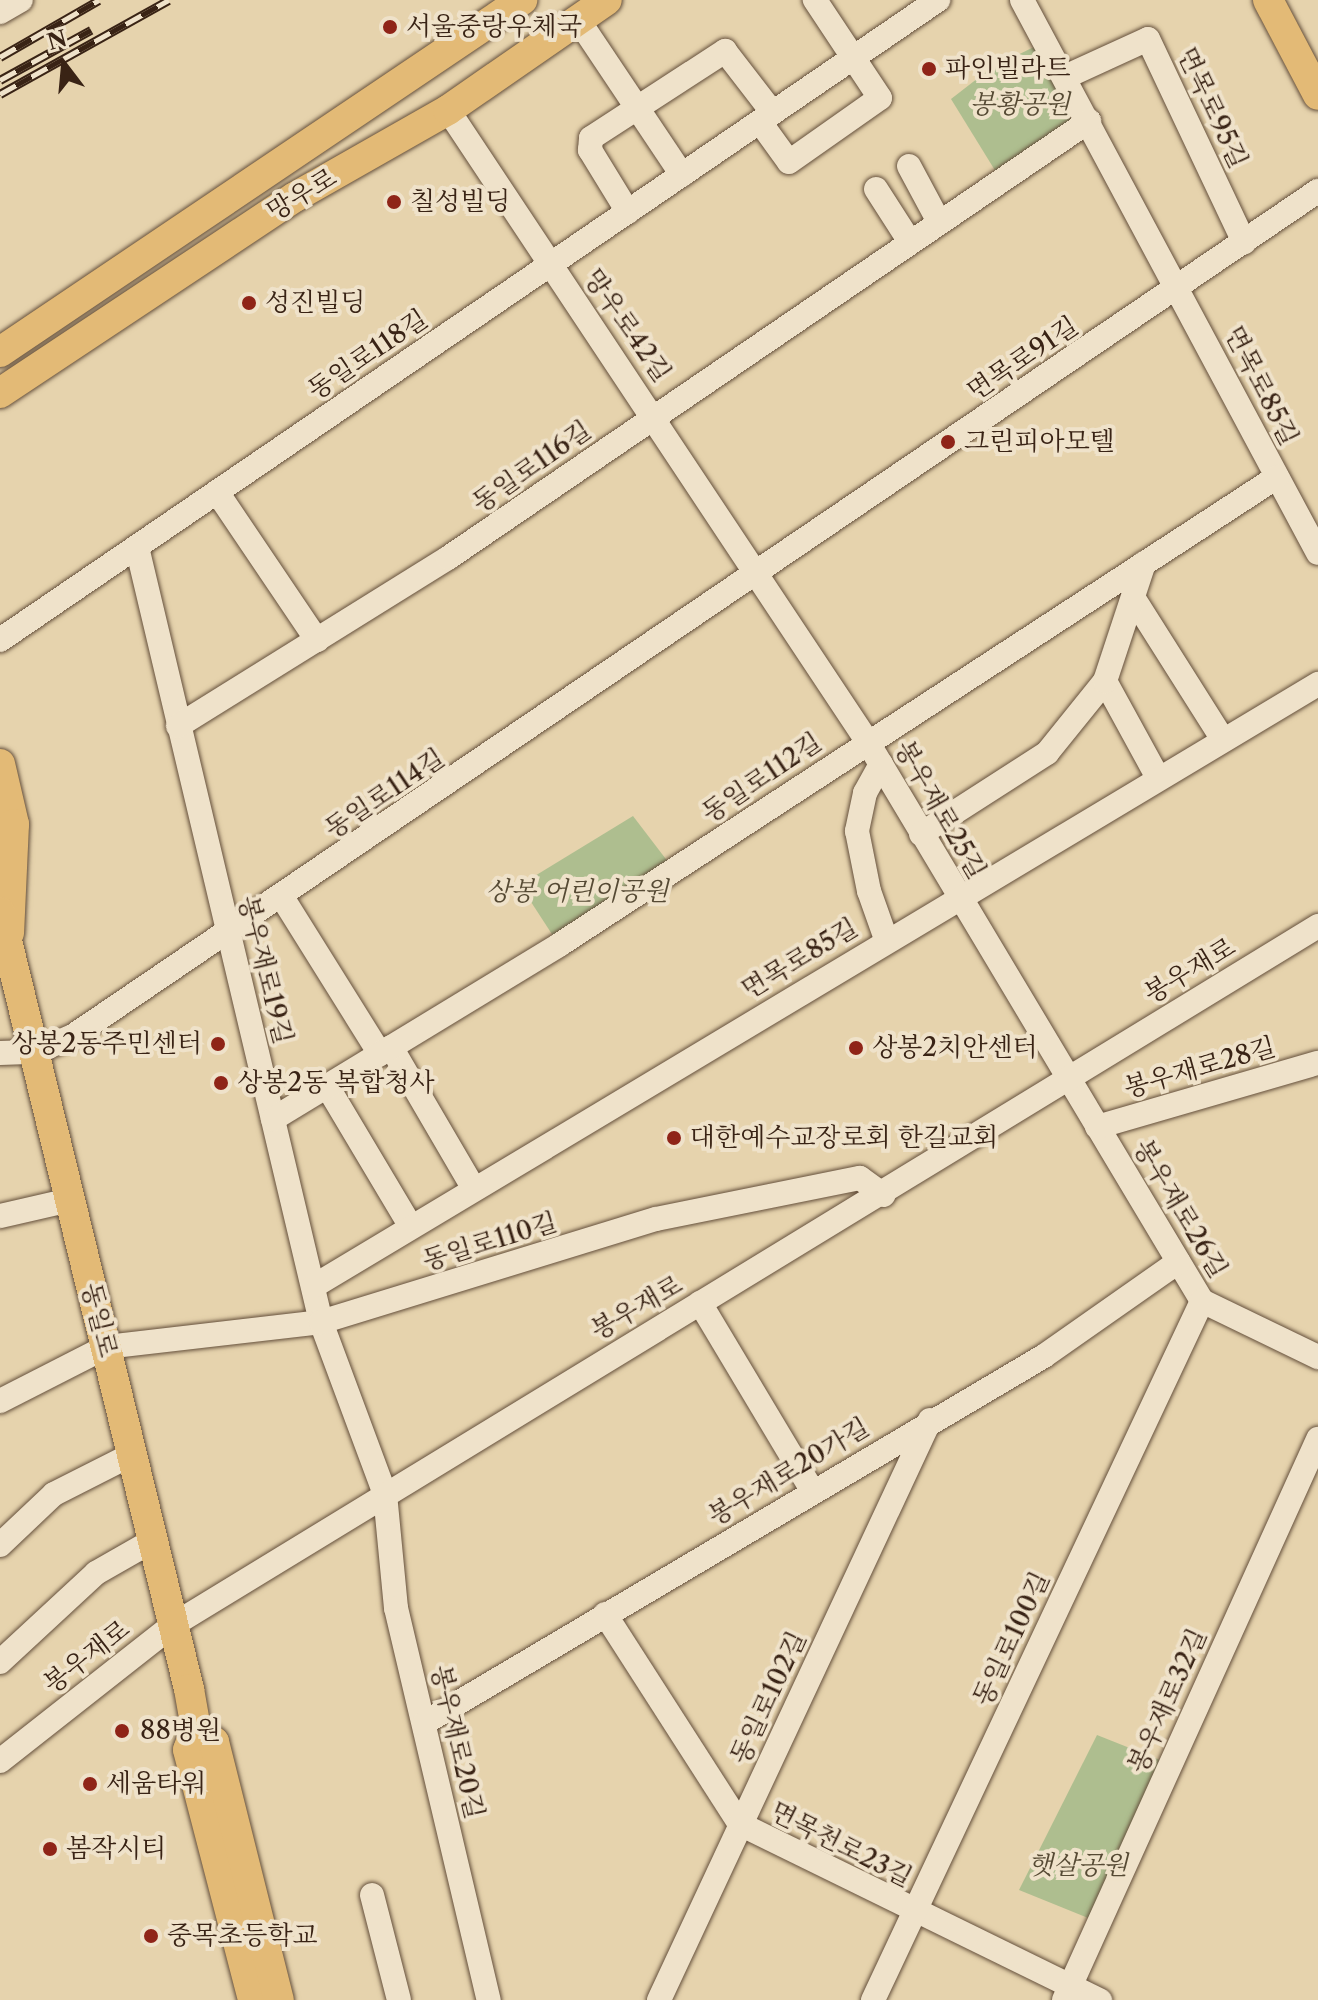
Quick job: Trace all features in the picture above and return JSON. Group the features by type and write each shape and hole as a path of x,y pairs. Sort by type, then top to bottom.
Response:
{"main road":[{"name":"망우로","path":"0,352 522,0"},
{"name":"망우로","path":"0,393 295,197 448,110 607,0"},
{"path":"1268,0 1318,95"},
{"path":"0,764 14,824 4,936"},
{"name":"동일로","path":"0,912 173,1625 196,1728 188,1750 253,2000"},
{"name":"동일로","path":"196,1728 214,1742 279,2000"}],"street":[{"path":"0,12 21,0"},
{"path":"628,212 588,145 638,107 725,51 767,118 789,162 878,101 878,91 815,0"},
{"path":"551,265 938,0"},
{"path":"1022,0 1178,287"},
{"path":"579,21 682,175"},
{"name":"면목로95길","path":"1065,77 1148,39 1244,242"},
{"name":"망우로42길","path":"448,110 760,573"},
{"name":"동일로116길","path":"178,726 459,551 1089,121"},
{"path":"909,166 939,222"},
{"path":"876,189 910,242"},
{"name":"면목로91길","path":"760,573 1318,191"},
{"name":"동일로118길","path":"0,640 551,265"},
{"name":"면목로85길","path":"1178,287 1318,553"},
{"name":"동일로112길","path":"273,1119 662,879 867,741 1277,477"},
{"path":"217,492 317,640"},
{"name":"봉우재로19길","path":"137,547 226,935 321,1322 385,1494"},
{"path":"921,834 1047,753 1105,681 1144,563"},
{"name":"봉우재로25길","path":"760,573 867,741 1068,1077"},
{"name":"동일로114길","path":"36,1052 73,1036 226,935 760,573"},
{"path":"1134,599 1223,740"},
{"path":"1105,681 1158,778"},
{"name":"면목로85길","path":"314,1286 886,939 1318,684"},
{"path":"881,764 865,793 857,831 869,891 886,939"},
{"path":"282,897 474,1189"},
{"name":"봉우재로","path":"0,1761 173,1625 700,1303 883,1195 1068,1077 1318,926"},
{"path":"0,1053 36,1052"},
{"name":"봉우재로28길","path":"1097,1127 1318,1063"},
{"name":"봉우재로26길","path":"1068,1077 1202,1301 1318,1357"},
{"path":"327,1086 411,1227"},
{"name":"동일로110길","path":"106,1347 321,1322 656,1219 860,1178 883,1195"},
{"path":"0,1216 70,1200"},
{"name":"봉우재로20가길","path":"424,1723 930,1420 1044,1356 1178,1262"},
{"name":"동일로100길","path":"873,2000 1202,1301"},
{"path":"700,1303 812,1490"},
{"path":"0,1401 106,1347"},
{"name":"동일로102길","path":"659,2000 930,1420"},
{"name":"봉우재로32길","path":"1067,1994 1318,1439"},
{"path":"0,1545 54,1494 131,1455"},
{"name":"봉우재로20길","path":"385,1494 396,1608 489,2000"},
{"path":"0,1662 96,1573 152,1541"},
{"name":"면목천로23길","path":"605,1614 741,1824 1067,1994 1100,2000"},
{"path":"372,1895 399,2000"}],"green space":[{"name":"봉황공원","path":"1038,45 1082,120 996,172 951,99 991,68"},
{"name":"상봉 어린이공원","path":"633,816 675,871 559,945 520,885"},
{"name":"햇살공원","path":"1097,1735 1170,1764 1098,1922 1019,1890"}],"railway":[{"path":"0,57 99,0"},
{"path":"0,94 169,0"},
{"path":"0,80 91,30"}],"place":[{"name":"서울중랑우체국","path":"390,27"},
{"name":"파인빌라트","path":"929,69"},
{"name":"칠성빌딩","path":"394,202"},
{"name":"성진빌딩","path":"249,303"},
{"name":"그린피아모텔","path":"948,442"},
{"name":"상봉2동주민센터","path":"218,1044"},
{"name":"상봉2치안센터","path":"856,1048"},
{"name":"상봉2동 복합청사","path":"221,1083"},
{"name":"대한예수교장로회 한길교회","path":"674,1138"},
{"name":"88병원","path":"122,1731"},
{"name":"세움타워","path":"90,1784"},
{"name":"봄작시티","path":"50,1849"},
{"name":"중목초등학교","path":"151,1936"}]}
